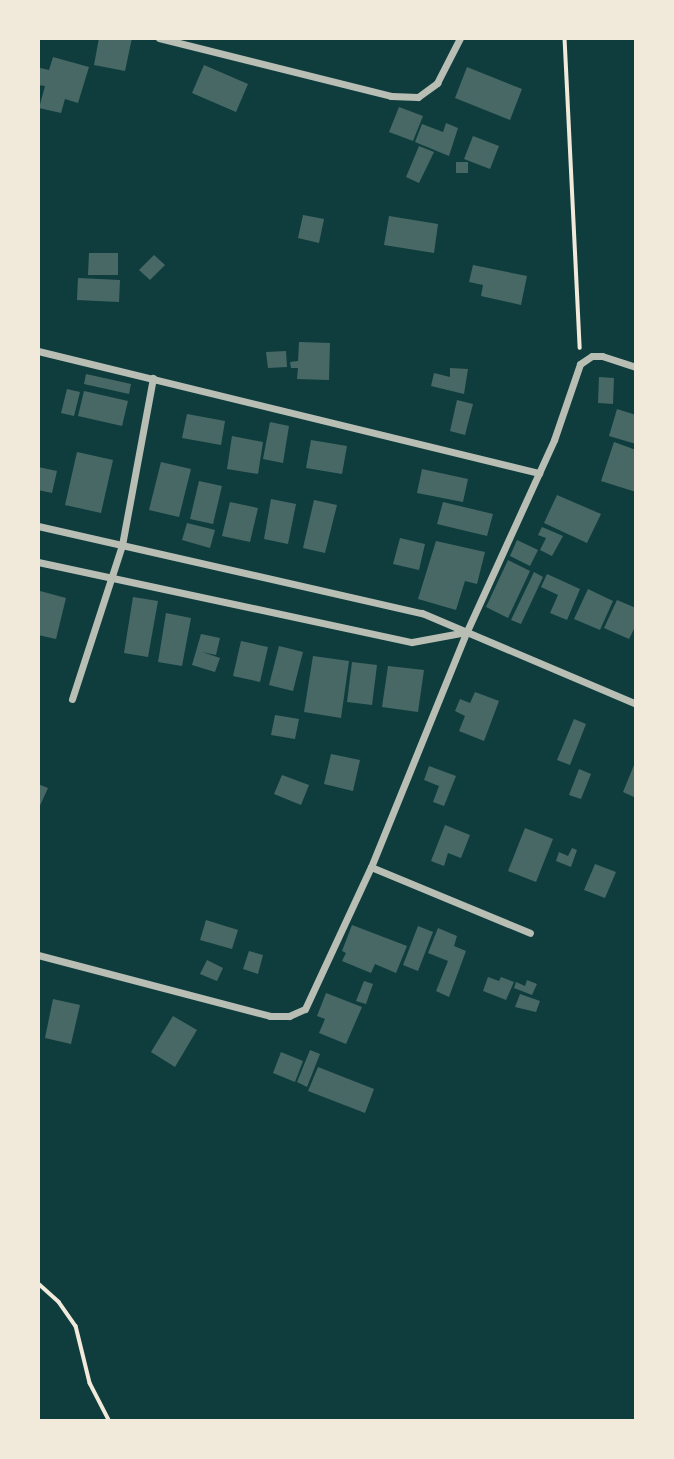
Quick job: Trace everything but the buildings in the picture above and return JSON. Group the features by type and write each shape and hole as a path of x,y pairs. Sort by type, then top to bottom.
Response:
{"street":[{"path":"159,38 391,96 418,97 437,83 460,38"},
{"path":"38,351 539,473"},
{"path":"38,955 270,1016 289,1016 305,1009 371,867 467,631 539,473 580,364 592,356 602,356 635,367"},
{"path":"72,699 122,545 153,378"},
{"path":"38,526 422,613 635,704"},
{"path":"38,562 412,642 467,631"},
{"path":"371,867 530,933"}],"path":[{"path":"565,38 580,364"},
{"path":"38,1283 59,1301 76,1326 90,1382 109,1420"}]}
